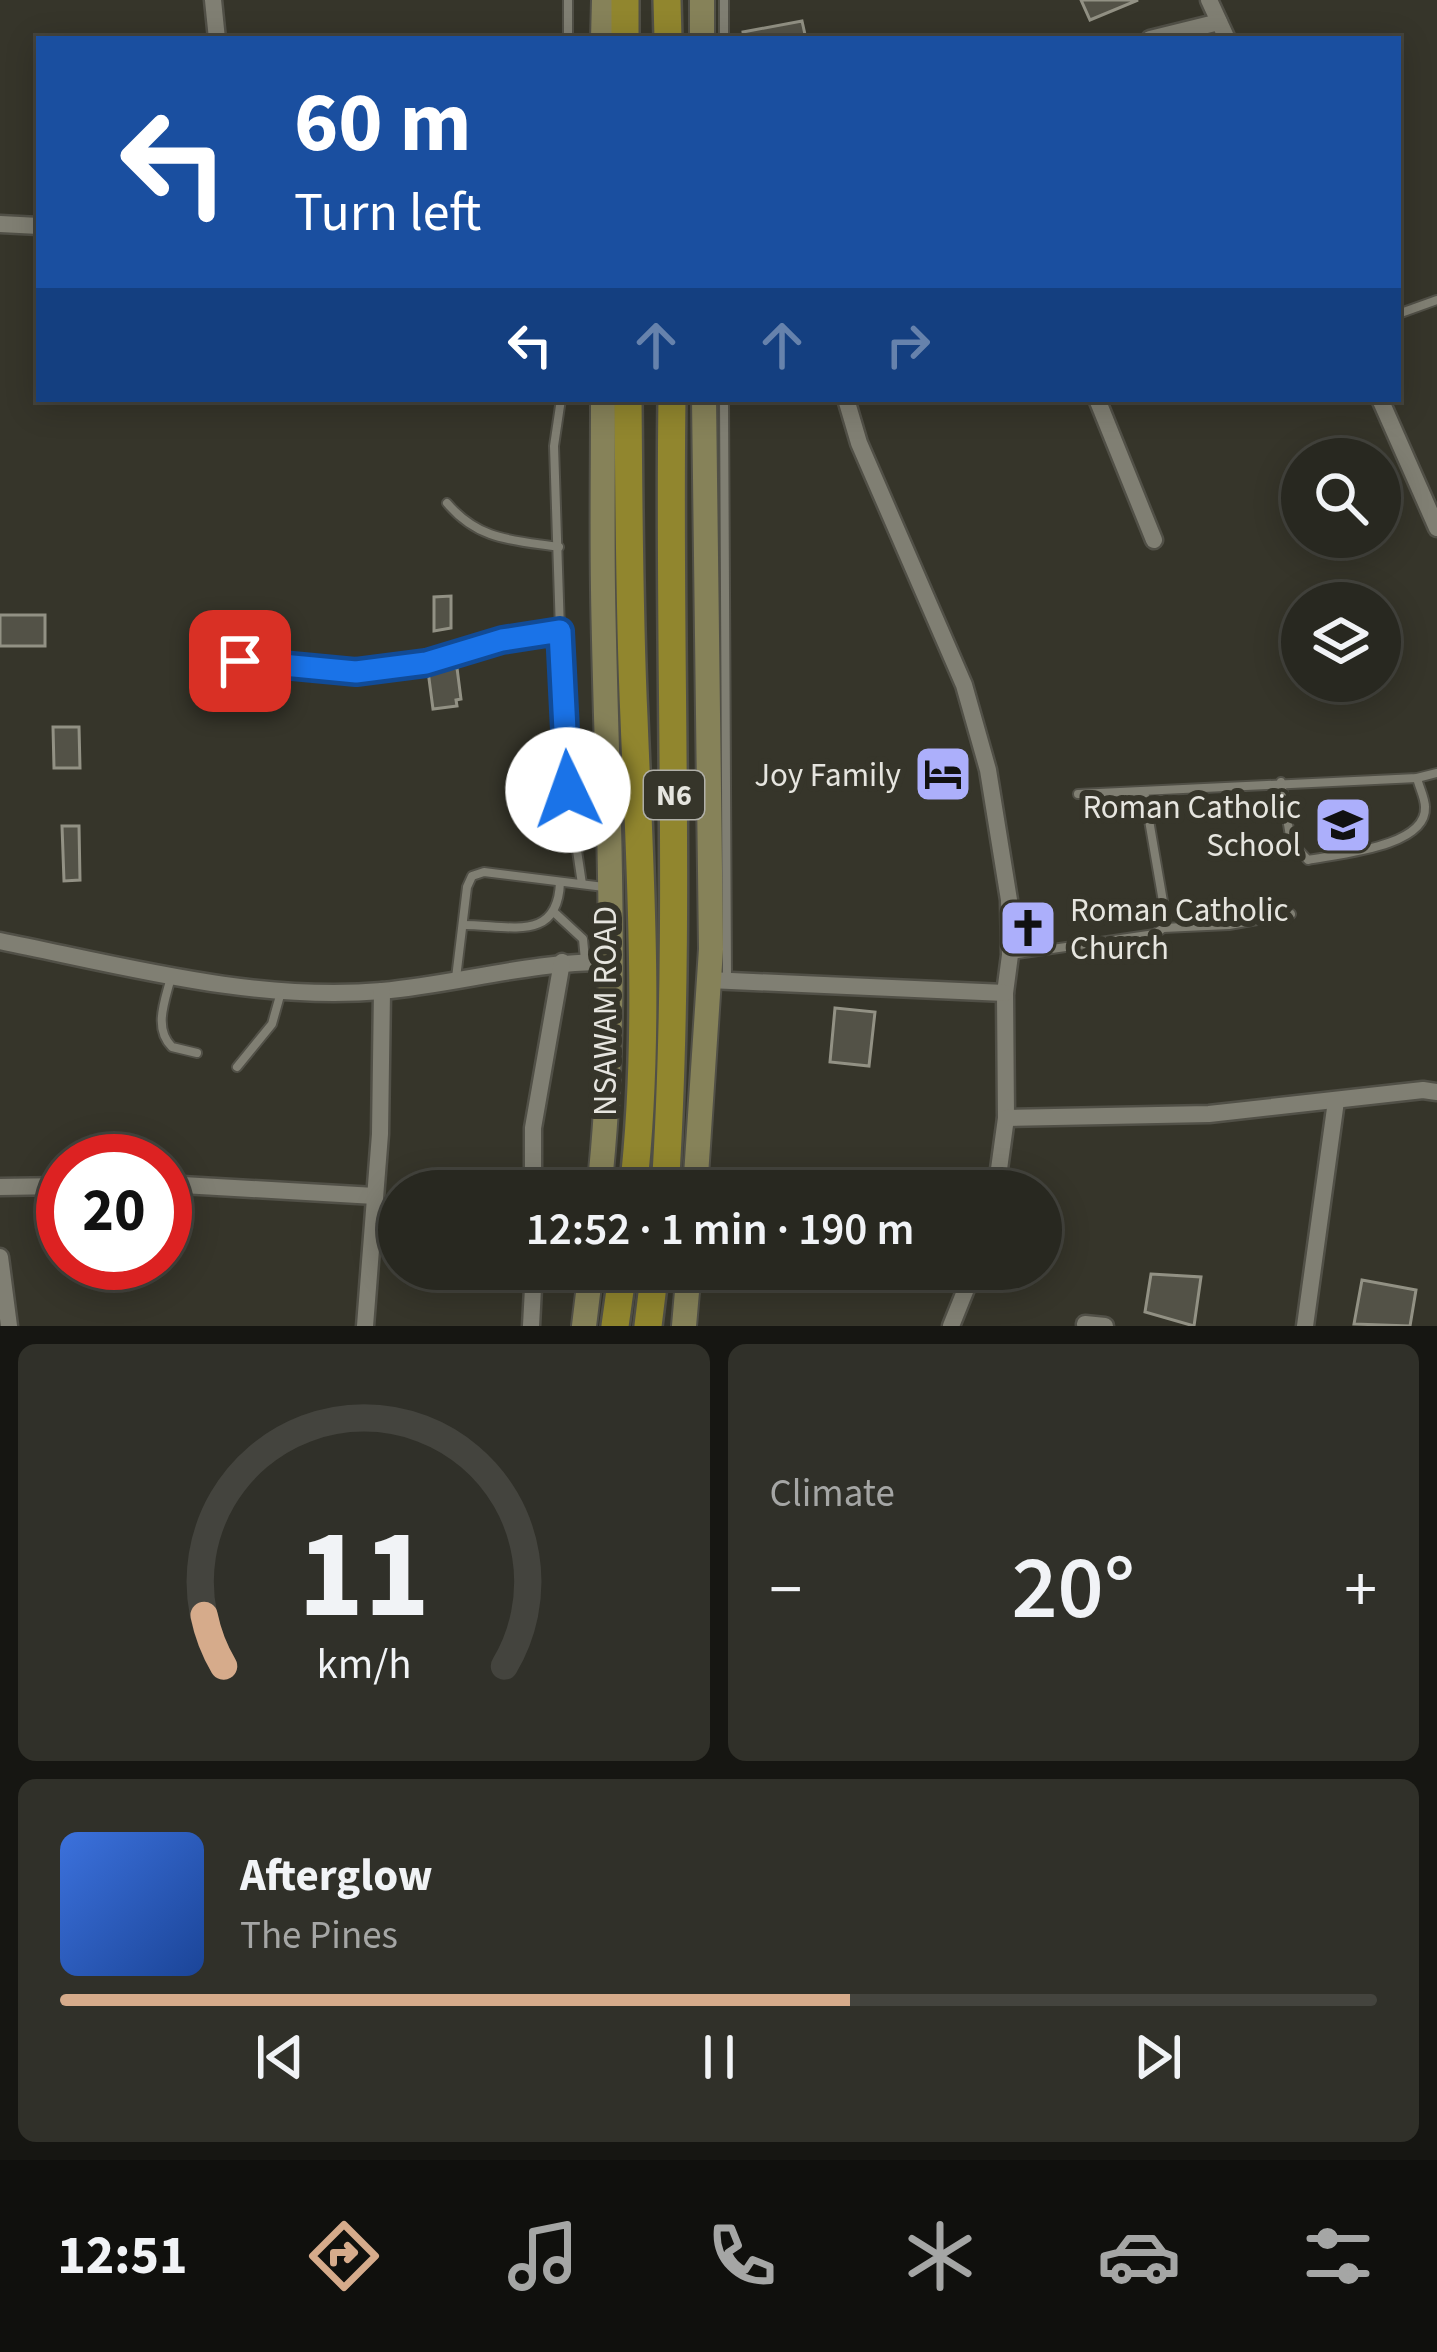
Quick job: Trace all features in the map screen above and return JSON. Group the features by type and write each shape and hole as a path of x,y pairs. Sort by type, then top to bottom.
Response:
{"highway":[{"path":"625,0 626,36"},
{"path":"667,0 668,36"},
{"name":"NSAWAM ROAD","path":"628,402 629,615 644,1026 635,1170"},
{"name":"NSAWAM ROAD","path":"665,1170 674,836 669,581 672,402"},
{"path":"615,1326 619,1290"},
{"path":"648,1326 653,1290"}],"main road":[{"path":"603,36 604,0"},
{"path":"702,0 702,36"},
{"path":"601,1170 607,1116 598,962 611,887 603,402"},
{"path":"697,1170 718,979 704,402"},
{"path":"584,1326 588,1290"},
{"path":"684,1326 687,1290"}],"street":[{"path":"213,0 217,36"},
{"path":"1175,36 1223,30 1209,0"},
{"path":"0,224 36,226"},
{"path":"847,402 859,443 964,686 988,770 1009,900 1006,1118 999,1170"},
{"path":"1097,402 1154,540"},
{"path":"1381,402 1437,528"},
{"path":"0,941 281,991 382,991 562,962 598,962"},
{"path":"533,1170 533,1128 562,962"},
{"path":"718,979 1005,993"},
{"path":"365,1326 382,991"},
{"path":"1006,1118 1209,1114 1437,1092"},
{"path":"1305,1326 1336,1102"},
{"path":"0,1187 36,1186"},
{"path":"192,1186 375,1196"},
{"path":"0,1257 9,1326"},
{"path":"531,1326 533,1290"},
{"path":"952,1326 966,1290"},
{"path":"1085,1324 1106,1326"}],"lane":[{"path":"568,0 568,36"},
{"path":"724,0 724,36"},
{"path":"1401,313 1437,300"},
{"path":"561,402 554,446 560,631 568,790 582,884"},
{"path":"718,979 724,402"},
{"path":"447,503 465,525 495,537 559,547"},
{"path":"240,661 356,672 426,663 502,640 560,631"},
{"path":"1078,794 1417,778 1437,773"},
{"path":"1281,782 1291,842 1308,860 1413,833 1423,821 1425,806 1417,778"},
{"path":"1144,790 1166,919 1163,928"},
{"path":"456,978 472,876 484,872 611,887"},
{"path":"556,914 560,881"},
{"path":"463,925 537,925 556,914"},
{"path":"556,914 583,938 598,962"},
{"path":"1010,955 1155,934 1163,928 1229,925 1291,914"},
{"path":"171,975 162,1034 172,1047 197,1053"},
{"path":"237,1067 272,1024 281,991"}],"building":[{"path":"1081,0 1138,0 1090,20"},
{"path":"802,21 805,36 744,36 743,32"},
{"path":"451,596 451,628 434,631 434,597"},
{"path":"0,615 45,615 45,646 0,646"},
{"path":"457,668 461,699 456,700 457,706 433,709 428,671"},
{"path":"53,727 79,727 80,768 54,768"},
{"path":"62,826 79,826 80,880 64,881"},
{"path":"835,1008 875,1012 869,1066 830,1062"},
{"path":"1151,1274 1201,1277 1194,1326 1145,1312"},
{"path":"1362,1280 1416,1290 1410,1326 1354,1324"}],"place":[{"name":"Joy Family","path":"943,774"},
{"name":"Roman Catholic School","path":"1343,825"},
{"name":"Roman Catholic Church","path":"1028,928"}],"route":[{"path":"240,661 356,672 457,657 502,640 560,631 568,790"}]}
